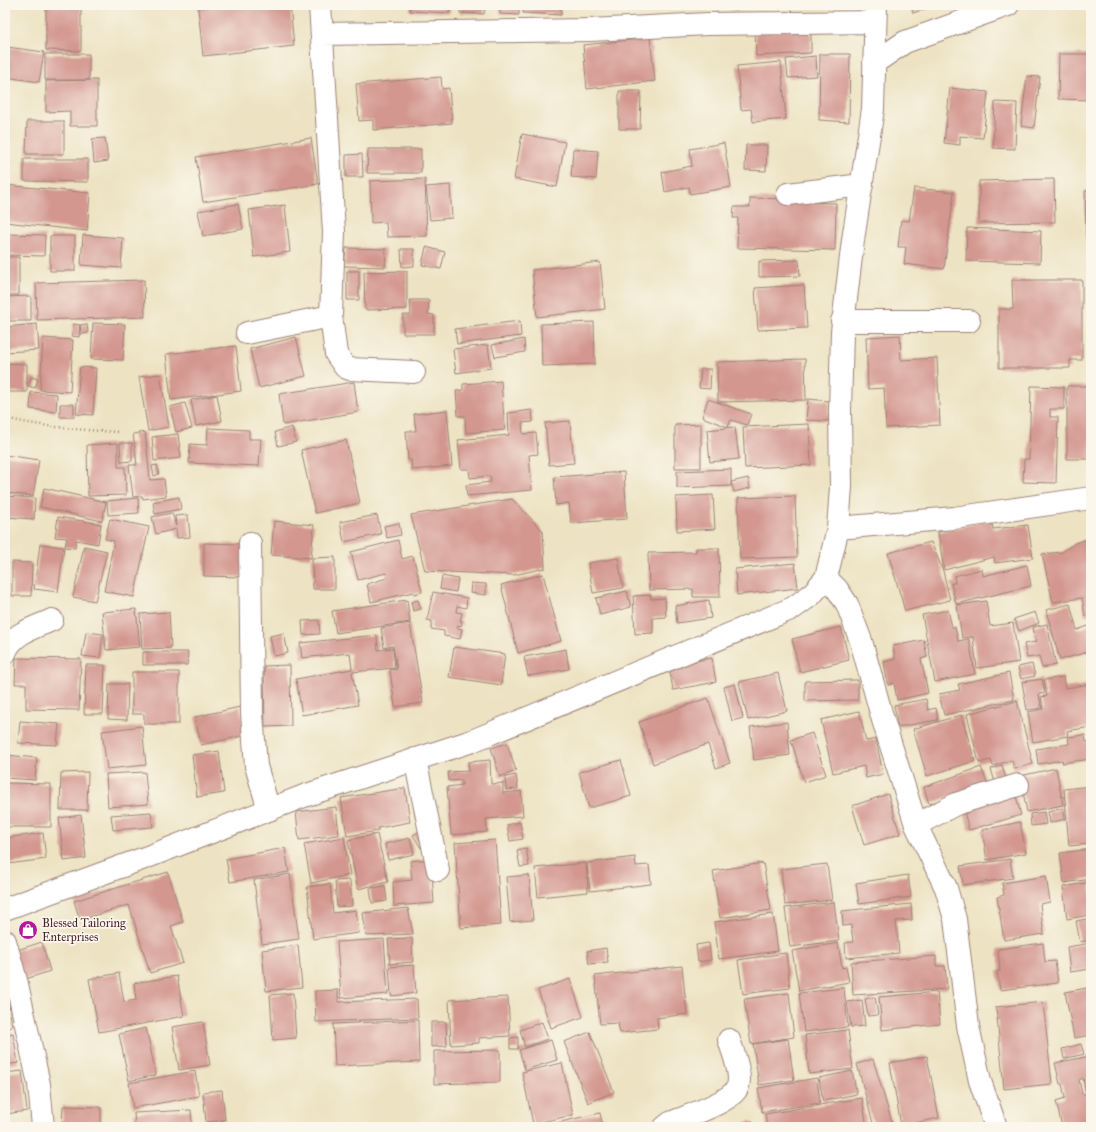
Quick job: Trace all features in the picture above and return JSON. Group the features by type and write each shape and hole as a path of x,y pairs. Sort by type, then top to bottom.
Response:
{"street":[{"path":"320,5 334,232 331,316 336,354 345,367 350,369 414,372"},
{"path":"874,62 905,42 1008,5"},
{"path":"5,909 150,856 304,796 472,741 793,608 811,595 826,578 838,528 841,487 840,411 842,321 873,109 875,14 590,30 322,34"},
{"path":"788,194 862,185"},
{"path":"247,333 331,316"},
{"path":"842,321 968,321"},
{"path":"838,528 954,518 1091,498"},
{"path":"250,543 252,713 256,766 269,810"},
{"path":"826,578 837,589 847,604 861,641 883,720 916,825 946,888 955,919 968,1026 980,1081 996,1127"},
{"path":"5,653 7,648 19,634 52,620"},
{"path":"416,759 438,870"},
{"path":"916,825 956,804 1018,785"},
{"path":"5,941 17,984 39,1084 43,1127"},
{"path":"665,1127 670,1123 728,1098 735,1091 738,1086 739,1077 729,1040"}],"path":[{"path":"5,418 55,426 119,432"}],"building":[{"path":"46,5 81,5 81,51 46,50"},
{"path":"224,5 290,5 294,46 203,56 198,8"},
{"path":"410,5 450,5 450,13 410,11"},
{"path":"461,5 485,5 484,14 460,13"},
{"path":"500,5 519,5 519,15 500,14"},
{"path":"523,5 561,5 561,15 523,13"},
{"path":"613,5 613,7 574,6"},
{"path":"911,5 938,5 913,13"},
{"path":"755,29 811,30 811,53 756,56"},
{"path":"650,38 655,81 587,89 583,45"},
{"path":"7,47 44,52 39,82 5,77"},
{"path":"45,54 89,54 89,80 45,80"},
{"path":"820,54 850,54 849,122 819,120"},
{"path":"1059,54 1091,54 1091,100 1058,99"},
{"path":"816,56 817,76 788,78 786,59"},
{"path":"781,62 786,119 753,122 751,109 741,110 737,66"},
{"path":"1027,76 1040,77 1034,128 1021,126"},
{"path":"441,77 442,89 449,88 452,123 373,130 373,120 359,121 356,84"},
{"path":"97,80 97,126 70,126 70,111 46,112 46,81"},
{"path":"950,88 988,92 983,138 960,136 960,145 944,143"},
{"path":"619,91 641,91 640,129 619,129"},
{"path":"995,102 1017,103 1015,149 993,148"},
{"path":"27,121 64,121 64,154 26,154"},
{"path":"522,134 565,142 557,187 514,179"},
{"path":"105,138 108,161 94,163 92,139"},
{"path":"311,138 318,184 203,202 196,157"},
{"path":"724,143 731,187 690,194 689,187 665,192 662,172 692,166 690,149"},
{"path":"746,145 767,145 766,171 745,170"},
{"path":"368,149 421,149 421,173 367,173"},
{"path":"573,149 598,151 596,179 571,177"},
{"path":"362,154 363,177 346,177 346,155"},
{"path":"24,159 88,159 88,182 24,181"},
{"path":"425,179 427,236 387,237 386,222 371,223 370,181"},
{"path":"1054,179 1055,222 979,223 979,181"},
{"path":"5,185 90,193 87,231 5,222"},
{"path":"450,185 452,218 430,220 426,187"},
{"path":"914,188 954,192 944,269 904,264 906,247 898,247 901,220 909,221"},
{"path":"1091,190 1091,238 1086,238 1085,191"},
{"path":"750,198 790,199 790,202 836,203 835,250 737,248 738,218 733,218 734,207 750,207"},
{"path":"238,204 243,229 203,236 198,211"},
{"path":"285,205 290,252 254,257 249,210"},
{"path":"967,228 1041,231 1040,263 966,261"},
{"path":"7,234 45,235 44,256 7,255"},
{"path":"83,235 123,238 121,268 81,265"},
{"path":"50,236 75,236 75,271 50,271"},
{"path":"426,247 445,252 441,269 422,265"},
{"path":"346,248 386,249 385,267 344,266"},
{"path":"401,249 414,249 414,266 402,267"},
{"path":"5,257 19,257 19,295 5,295"},
{"path":"799,260 800,276 759,277 759,261"},
{"path":"600,262 605,309 537,317 532,270"},
{"path":"347,271 359,271 359,300 347,300"},
{"path":"407,271 407,309 365,310 364,272"},
{"path":"144,280 145,317 37,320 36,283"},
{"path":"1012,280 1082,280 1082,360 1070,360 1070,368 999,368 999,309 1013,309"},
{"path":"804,285 807,328 758,330 755,288"},
{"path":"31,296 31,321 5,321 5,297"},
{"path":"410,300 429,300 428,314 434,315 434,334 403,334 403,315 411,315"},
{"path":"520,321 521,336 457,344 455,329"},
{"path":"594,322 595,364 542,366 541,324"},
{"path":"93,323 125,324 123,360 91,359"},
{"path":"37,324 39,350 5,352 5,327"},
{"path":"73,324 80,325 79,337 72,336"},
{"path":"87,324 88,333 81,334 80,325"},
{"path":"900,335 901,360 937,358 940,425 886,428 884,388 868,389 866,337"},
{"path":"296,337 306,376 259,388 250,349"},
{"path":"43,338 73,340 70,392 40,390"},
{"path":"524,339 525,352 495,357 492,345"},
{"path":"488,345 491,368 456,373 453,349"},
{"path":"236,346 241,391 171,400 166,354"},
{"path":"805,359 806,400 718,402 717,362"},
{"path":"5,363 27,364 27,392 5,392"},
{"path":"80,367 96,368 93,415 76,414"},
{"path":"701,369 711,369 710,389 699,388"},
{"path":"160,374 169,427 148,431 139,377"},
{"path":"31,377 38,379 35,388 28,386"},
{"path":"501,381 505,430 466,433 465,416 458,416 456,391 463,390 463,384"},
{"path":"354,382 358,412 283,425 279,394"},
{"path":"1031,386 1064,387 1064,409 1050,409 1050,417 1058,417 1056,483 1023,482 1024,459 1029,459"},
{"path":"1067,386 1087,386 1087,399 1091,399 1091,459 1067,459"},
{"path":"31,392 57,394 56,412 30,409"},
{"path":"217,395 222,421 196,426 191,400"},
{"path":"708,399 751,414 747,425 731,420 728,427 702,417"},
{"path":"808,399 829,401 828,421 806,420"},
{"path":"185,403 192,428 176,432 170,407"},
{"path":"60,404 74,404 74,417 60,417"},
{"path":"447,410 452,466 412,470 411,460 408,460 406,431 416,431 414,414"},
{"path":"532,410 533,422 522,423 523,434 536,433 538,454 529,455 532,490 467,496 466,485 491,482 490,476 470,478 469,469 461,469 458,440 509,435 508,413"},
{"path":"570,421 574,463 549,465 545,423"},
{"path":"701,424 701,468 675,468 675,425"},
{"path":"809,424 811,465 745,468 743,427"},
{"path":"292,427 296,442 278,446 275,432"},
{"path":"735,427 739,459 710,462 707,430"},
{"path":"208,428 249,430 249,439 261,439 259,466 189,463 190,444 207,445"},
{"path":"145,432 150,480 164,479 166,496 143,499 142,496 133,497 129,465 137,465 133,434"},
{"path":"178,434 181,458 154,461 152,437"},
{"path":"346,440 360,503 315,513 301,450"},
{"path":"118,443 118,467 125,467 126,495 88,496 87,445"},
{"path":"120,443 132,443 132,461 121,462"},
{"path":"5,455 39,460 33,496 5,493"},
{"path":"157,465 159,474 154,476 152,466"},
{"path":"731,469 731,486 677,488 677,471"},
{"path":"624,472 627,519 571,523 569,503 556,505 554,477"},
{"path":"748,478 750,488 734,492 731,482"},
{"path":"44,488 106,502 102,521 40,507"},
{"path":"713,495 715,529 677,531 676,497"},
{"path":"5,496 35,498 34,519 5,517"},
{"path":"795,496 797,557 740,559 738,498"},
{"path":"179,497 181,509 155,514 153,502"},
{"path":"138,498 139,513 108,515 107,501"},
{"path":"512,499 543,531 545,568 514,575 425,571 411,515"},
{"path":"172,513 176,526 175,516 188,515 190,537 177,538 176,529 156,534 152,517"},
{"path":"377,515 381,534 344,542 340,522"},
{"path":"58,517 101,524 98,544 76,540 75,548 65,547 67,538 55,537"},
{"path":"110,519 149,527 134,597 104,591 114,541 105,539"},
{"path":"991,520 993,529 1028,525 1033,558 995,563 994,557 944,570 938,532"},
{"path":"274,521 314,525 311,558 271,555"},
{"path":"399,523 401,535 387,538 384,526"},
{"path":"1090,538 1091,614 1085,616 1082,598 1053,602 1042,554 1062,552 1075,543"},
{"path":"398,540 402,559 413,556 422,592 414,594 413,592 371,602 367,584 387,578 386,573 358,580 351,552"},
{"path":"931,542 943,571 950,600 905,611 888,553"},
{"path":"204,543 243,544 242,577 204,576"},
{"path":"40,544 64,547 58,592 34,589"},
{"path":"84,546 107,551 95,601 73,597"},
{"path":"696,548 719,548 720,597 693,597 693,589 649,590 648,553 696,552"},
{"path":"335,557 335,589 313,589 312,558"},
{"path":"618,558 623,588 593,593 588,563"},
{"path":"12,562 32,563 31,596 12,596"},
{"path":"795,563 798,588 737,595 735,569"},
{"path":"1027,565 1031,586 956,604 951,583 955,583 954,576 982,569 983,576"},
{"path":"543,574 561,641 518,653 501,585"},
{"path":"442,576 458,579 456,592 440,589"},
{"path":"471,583 486,584 486,595 470,593"},
{"path":"627,591 631,607 600,615 596,598"},
{"path":"433,592 467,598 466,608 457,606 456,612 462,613 460,621 462,621 461,626 458,625 457,628 462,629 460,639 444,636 444,631 431,629 432,621 427,620"},
{"path":"651,595 651,599 665,598 666,617 653,618 653,633 635,634 633,596"},
{"path":"407,600 410,622 336,633 332,611"},
{"path":"418,600 421,609 413,611 411,602"},
{"path":"709,600 711,618 677,623 675,606"},
{"path":"986,601 990,626 1013,623 1019,662 977,668 973,637 962,638 957,605"},
{"path":"1070,604 1077,630 1091,625 1091,651 1060,660 1046,610"},
{"path":"136,609 140,647 106,650 102,612"},
{"path":"948,610 952,627 955,627 958,641 969,639 975,674 935,682 922,615"},
{"path":"169,612 171,648 142,649 140,614"},
{"path":"1035,612 1039,623 1019,631 1014,619"},
{"path":"319,620 320,634 303,635 302,621"},
{"path":"410,623 423,703 395,707 390,670 397,669 393,646 384,648 381,628"},
{"path":"1047,624 1056,665 1042,668 1039,656 1027,658 1024,644 1036,642 1033,627"},
{"path":"841,627 849,660 800,672 792,639"},
{"path":"86,632 103,634 100,658 82,656"},
{"path":"284,633 288,653 274,656 270,636"},
{"path":"377,635 378,650 393,648 395,668 352,672 358,705 302,715 296,679 352,669 350,653 302,658 300,643"},
{"path":"924,640 927,657 921,659 928,693 897,700 894,683 888,685 884,662 895,659 893,646"},
{"path":"454,647 505,654 501,685 449,677"},
{"path":"566,649 569,669 528,676 524,657"},
{"path":"143,652 188,652 187,665 143,665"},
{"path":"16,658 81,659 79,710 26,709 26,684 15,684"},
{"path":"712,658 716,682 673,690 669,666"},
{"path":"1032,664 1035,676 1021,679 1018,667"},
{"path":"86,665 105,665 103,714 84,714"},
{"path":"290,665 291,726 265,727 264,666"},
{"path":"132,672 179,672 179,724 144,724 144,714 132,714"},
{"path":"778,673 787,711 748,720 739,682"},
{"path":"1009,673 1014,700 944,715 939,694 960,690 958,684"},
{"path":"1063,677 1065,688 1091,684 1091,727 1067,731 1068,736 1033,742 1028,712 1043,709 1041,697 1047,696 1044,680"},
{"path":"1042,679 1045,693 1039,694 1041,708 1027,710 1022,682"},
{"path":"858,680 858,700 805,701 805,681"},
{"path":"109,684 128,684 127,720 108,719"},
{"path":"735,684 743,718 732,721 724,687"},
{"path":"708,698 730,763 716,768 708,744 653,764 639,722"},
{"path":"926,699 928,710 936,708 938,720 898,727 894,705"},
{"path":"1017,701 1033,764 1014,769 1012,760 993,766 991,760 979,763 967,714"},
{"path":"240,707 246,735 201,745 195,717"},
{"path":"859,711 866,741 876,739 883,774 866,778 864,766 833,773 821,720"},
{"path":"961,715 975,761 927,776 913,729"},
{"path":"20,721 59,724 57,745 18,743"},
{"path":"787,722 790,755 754,760 750,727"},
{"path":"142,726 146,765 107,769 102,731"},
{"path":"812,733 826,775 804,782 791,740"},
{"path":"1085,735 1086,742 1091,741 1091,759 1062,763 1063,760 1038,764 1036,749 1069,744 1068,737"},
{"path":"507,743 516,771 500,777 491,748"},
{"path":"219,751 224,793 197,797 192,755"},
{"path":"6,755 37,758 35,780 5,778"},
{"path":"490,760 491,784 503,783 503,793 521,791 523,816 486,819 487,832 451,835 447,787 462,785 462,780 449,781 448,772 469,771 468,762"},
{"path":"621,760 631,796 589,808 579,772"},
{"path":"1002,765 1006,779 995,782 991,769"},
{"path":"981,767 987,783 929,804 924,787"},
{"path":"1056,768 1063,805 1027,812 1020,776"},
{"path":"88,772 87,810 60,810 61,773"},
{"path":"145,772 148,804 108,807 106,774"},
{"path":"516,775 518,789 506,790 505,777"},
{"path":"5,783 51,784 51,827 5,827"},
{"path":"1091,786 1091,844 1069,846 1064,789"},
{"path":"405,788 410,822 378,828 378,831 347,836 341,798"},
{"path":"1014,789 1021,815 969,830 962,804"},
{"path":"888,794 900,834 864,845 852,806"},
{"path":"336,807 339,835 299,840 296,812"},
{"path":"1063,808 1065,819 1050,823 1048,812"},
{"path":"151,812 153,827 113,830 111,815"},
{"path":"1044,812 1046,824 1031,826 1030,814"},
{"path":"81,815 86,858 64,861 59,818"},
{"path":"520,822 523,839 510,841 507,825"},
{"path":"1020,822 1026,853 987,860 982,830"},
{"path":"421,830 429,844 421,848 413,835"},
{"path":"43,833 46,859 8,864 5,838"},
{"path":"377,834 388,882 358,889 348,840"},
{"path":"344,837 350,875 311,883 304,844"},
{"path":"410,838 414,854 388,860 385,844"},
{"path":"495,840 501,925 461,928 455,843"},
{"path":"285,848 289,872 230,882 226,859"},
{"path":"526,848 529,866 520,867 517,850"},
{"path":"1091,849 1091,879 1064,883 1060,853"},
{"path":"635,857 636,866 649,865 651,884 590,891 587,863"},
{"path":"431,859 434,903 394,906 393,882 412,880 410,861"},
{"path":"1010,859 1013,878 963,885 960,866"},
{"path":"586,863 588,892 538,897 535,868"},
{"path":"763,863 771,910 720,918 713,871"},
{"path":"827,864 832,900 785,905 781,869"},
{"path":"168,872 183,922 171,926 183,963 150,973 129,905 80,920 74,901"},
{"path":"290,874 299,939 262,944 254,880"},
{"path":"529,875 533,920 510,922 506,877"},
{"path":"908,875 911,897 859,904 856,883"},
{"path":"1046,876 1050,902 1040,904 1044,934 1004,940 997,897 1004,895 1002,883"},
{"path":"350,880 352,906 337,907 335,881"},
{"path":"1091,882 1091,915 1067,919 1063,887"},
{"path":"330,884 333,913 356,910 359,933 313,939 307,887"},
{"path":"385,886 387,901 372,903 370,888"},
{"path":"834,902 839,941 790,947 785,908"},
{"path":"911,904 912,920 896,921 899,953 846,958 845,943 853,942 851,925 843,926 842,911"},
{"path":"408,908 413,934 366,936 363,913"},
{"path":"773,914 778,951 719,959 714,922"},
{"path":"1091,918 1091,940 1080,942 1076,921"},
{"path":"412,938 413,962 390,964 388,939"},
{"path":"384,939 388,994 341,998 337,942"},
{"path":"42,942 50,971 23,980 14,951"},
{"path":"709,943 711,960 698,962 696,945"},
{"path":"838,943 842,968 846,967 849,982 799,991 792,951"},
{"path":"1043,943 1045,962 1055,961 1058,983 1000,990 997,971 1000,971 998,949"},
{"path":"1091,943 1091,969 1070,972 1067,947"},
{"path":"298,945 302,987 266,991 262,950"},
{"path":"606,948 608,962 589,964 587,951"},
{"path":"786,953 790,988 743,994 738,960"},
{"path":"936,956 936,966 945,966 947,989 853,995 851,962"},
{"path":"414,965 416,993 391,996 389,967"},
{"path":"682,966 687,1014 657,1018 658,1029 620,1033 618,1023 600,1024 595,976"},
{"path":"119,973 124,1002 136,1000 134,983 177,976 184,1016 99,1032 89,979"},
{"path":"570,979 583,1017 551,1028 538,990"},
{"path":"5,988 7,988 12,1027 5,1028"},
{"path":"844,988 848,1027 804,1032 799,993"},
{"path":"1087,988 1091,1007 1091,1035 1074,1038 1065,992"},
{"path":"338,990 338,1002 417,999 418,1018 316,1022 315,991"},
{"path":"937,992 940,1024 882,1030 879,997"},
{"path":"293,993 296,1038 273,1040 270,995"},
{"path":"789,993 794,1037 751,1044 744,999"},
{"path":"508,997 510,1036 479,1038 479,1043 451,1045 449,1000"},
{"path":"875,997 878,1015 868,1016 865,999"},
{"path":"862,1000 865,1026 851,1027 847,1002"},
{"path":"1043,1002 1052,1084 1004,1089 996,1007"},
{"path":"418,1020 419,1062 335,1066 333,1024"},
{"path":"203,1022 210,1065 179,1070 172,1027"},
{"path":"431,1022 446,1022 447,1046 431,1047"},
{"path":"542,1022 548,1039 525,1047 520,1030"},
{"path":"146,1028 156,1075 129,1081 119,1034"},
{"path":"848,1030 853,1069 809,1074 805,1035"},
{"path":"590,1032 614,1092 588,1103 564,1042"},
{"path":"13,1033 18,1063 5,1065 5,1035"},
{"path":"518,1037 518,1049 510,1049 510,1038"},
{"path":"788,1039 794,1080 759,1085 753,1044"},
{"path":"551,1040 557,1060 525,1070 519,1050"},
{"path":"1081,1044 1084,1054 1064,1059 1062,1049"},
{"path":"500,1050 500,1082 434,1084 434,1051"},
{"path":"927,1056 939,1118 901,1126 890,1063"},
{"path":"1091,1056 1091,1122 1062,1127 1056,1101 1065,1098 1055,1063","holes":["1083,1078 1086,1094 1082,1094 1079,1080"]},
{"path":"873,1059 893,1126 891,1127 874,1127 857,1064"},
{"path":"562,1063 573,1115 533,1124 522,1072"},
{"path":"22,1071 27,1111 5,1114 5,1073"},
{"path":"195,1071 199,1096 133,1108 129,1083"},
{"path":"852,1071 857,1094 823,1101 819,1078"},
{"path":"817,1078 820,1103 762,1112 758,1088"},
{"path":"222,1090 225,1120 206,1122 203,1092"},
{"path":"862,1098 867,1127 767,1127 765,1114"},
{"path":"63,1106 101,1107 101,1127 62,1127"},
{"path":"191,1110 192,1127 135,1127 134,1113"},
{"path":"600,1113 603,1127 543,1127 543,1126"},
{"path":"752,1121 753,1127 729,1127 729,1126"}],"place":[{"name":"Blessed Tailoring Enterprises","path":"28,930"}]}
